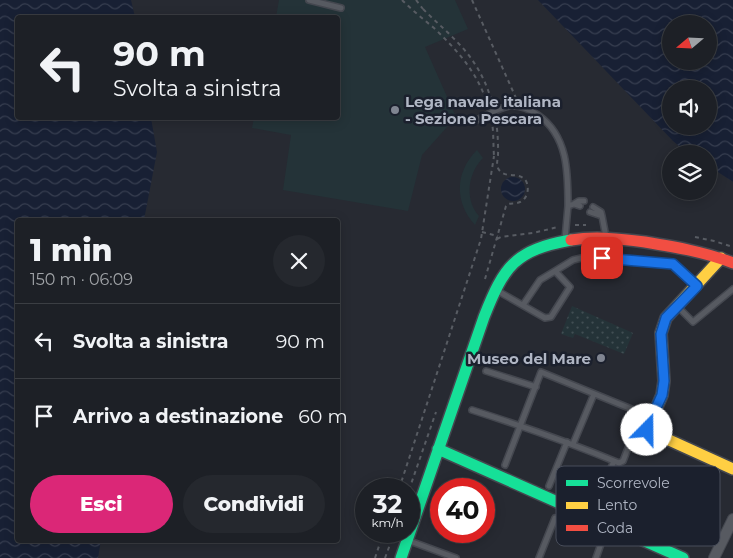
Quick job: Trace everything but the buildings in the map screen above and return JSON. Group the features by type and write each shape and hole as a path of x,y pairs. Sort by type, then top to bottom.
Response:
{"street":[{"path":"420,500 484,317 508,268 522,255 565,240 606,238 674,247 721,258 733,263"},
{"path":"721,258 666,318 661,334 664,381 662,395 647,430 733,469"},
{"path":"438,449 556,502"},
{"path":"720,546 733,519"},
{"path":"400,558 405,543"},
{"path":"655,546 682,558"},
{"path":"714,558 720,546"}],"lane":[{"path":"309,0 341,8"},
{"path":"477,120 503,108 518,106 529,109 542,117 553,129 564,151 568,186 565,240"},
{"path":"568,206 579,201 582,203"},
{"path":"591,209 602,216 606,238"},
{"path":"523,305 540,280 573,260 585,257 673,264 697,286"},
{"path":"496,290 545,318 551,317 570,287 555,271"},
{"path":"677,306 692,322 733,289"},
{"path":"486,370 536,387"},
{"path":"505,465 542,372 651,418"},
{"path":"559,466 594,394"},
{"path":"472,410 570,443 619,463 623,461 635,436 640,431 647,430"},
{"path":"612,466 614,461"},
{"path":"549,486 556,472"},
{"path":"539,558 555,518"},
{"path":"414,543 456,558"},
{"path":"596,558 600,546"}],"path":[{"path":"402,0 450,45 471,68 480,86 491,117 494,156 481,238 403,478"},
{"path":"416,0 465,51 475,65 483,80 496,119 498,133 497,165 500,171 506,175 521,177 528,188 526,196 522,201 506,206 499,237 484,283"},
{"path":"472,0 516,98 503,104 503,108"},
{"path":"482,232 499,237 533,234 566,225 604,225"},
{"path":"375,558 380,543"},
{"path":"385,558 391,543"}],"shaded area":[{"name":"Lega navale italiana - Sezione Pescara","path":"279,0 455,0 468,29 425,47 456,117 422,155 408,211 283,190 291,135 252,128 254,120 340,120 340,15 276,15"},
{"path":"477,150 483,158 474,171 470,186 471,202 479,216 475,225 463,207 460,187 464,168"},
{"path":"572,306 633,333 624,354 575,334 573,338 561,334"}],"water":[{"path":"0,0 131,0 135,15 15,15 15,120 151,120 157,152 144,218 15,218 15,543 100,543 98,558 0,558"},
{"path":"538,0 733,0 733,182 717,171 717,145 678,145 667,135 717,135 717,80 662,80 662,130"},
{"path":"513,177 522,180 525,189 522,198 513,201 504,198 501,189 504,180"}],"traffic: fast":[{"path":"401,558 484,317 498,285 514,263 524,255 552,244 571,240"},
{"path":"438,449 556,501"},
{"path":"656,546 683,558"}],"traffic: slow":[{"path":"721,258 666,318 661,333 664,381 662,395 647,430 733,469"}],"traffic: jam":[{"path":"571,240 599,238 645,242 701,253 733,263"}],"place":[{"name":"Lega navale italiana - Sezione Pescara","path":"395,110"},
{"name":"Museo del Mare","path":"601,358"}],"route":[{"path":"602,258 673,264 697,286 666,318 661,334 664,381 662,395 647,430"}]}
